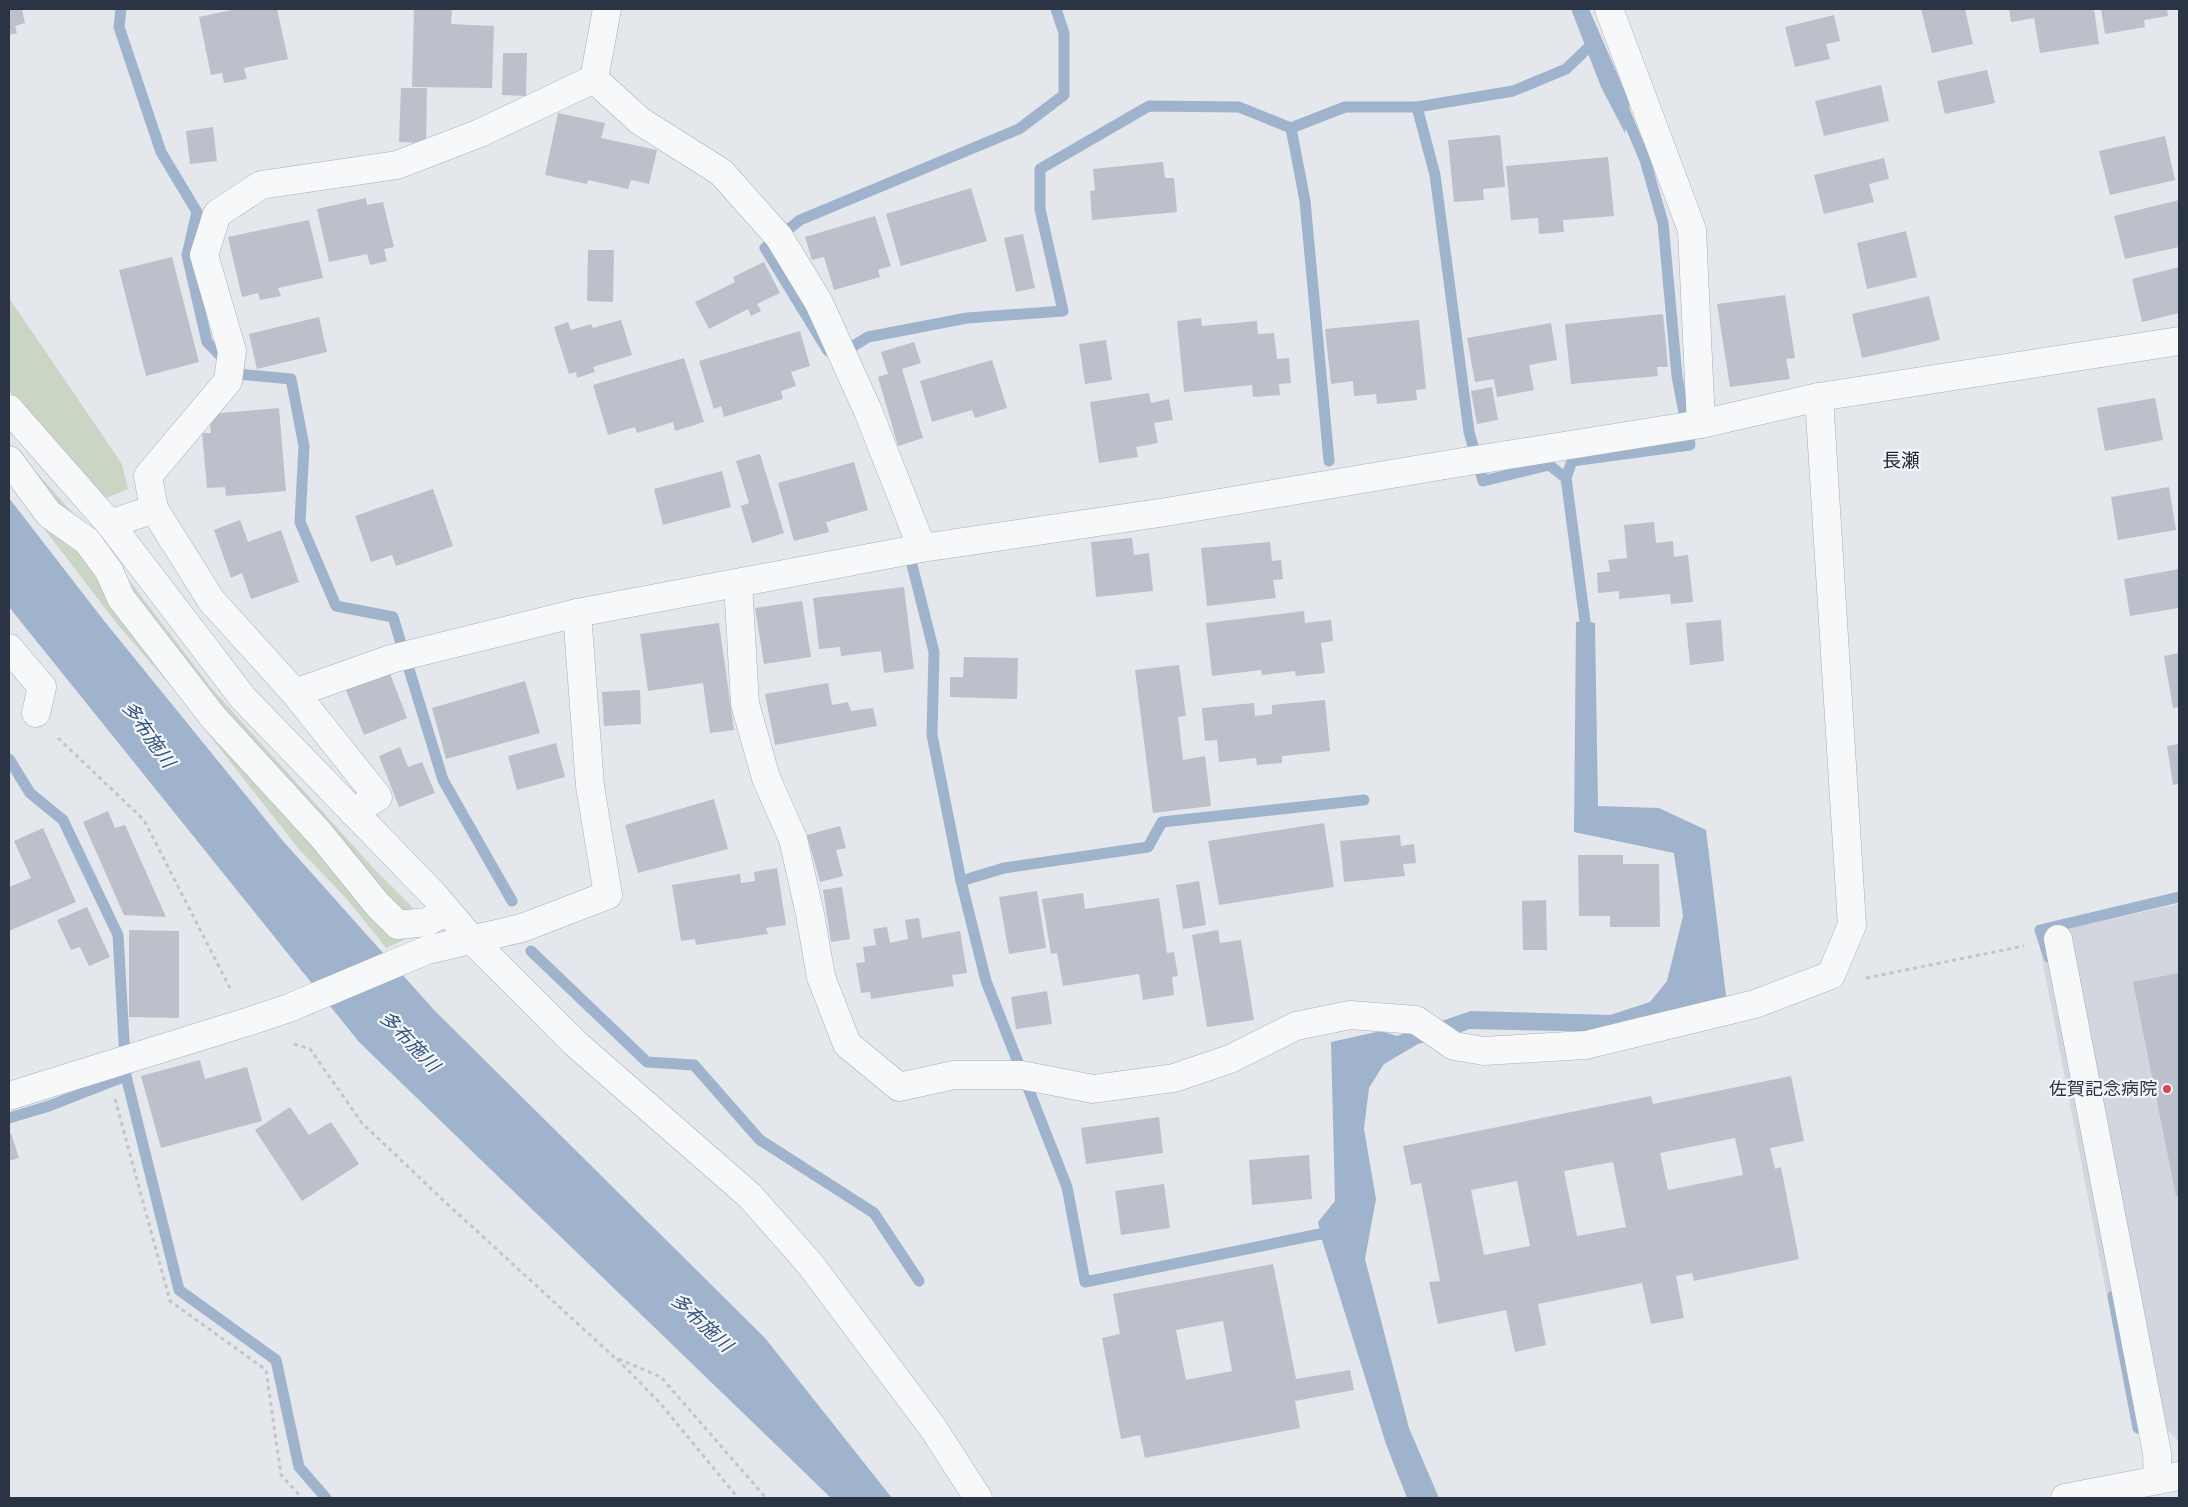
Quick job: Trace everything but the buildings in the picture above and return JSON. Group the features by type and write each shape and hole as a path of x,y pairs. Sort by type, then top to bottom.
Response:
{"street":[{"path":"594,79 607,9"},
{"path":"1609,9 1692,230 1701,424"},
{"path":"594,79 640,121 721,172 769,227 786,250 819,303 841,351 868,411 922,548"},
{"path":"353,812 378,797 295,693 212,600 154,508 148,476 228,381 232,350 204,256 217,214 261,185 397,165 480,134 594,79"},
{"path":"295,693 417,652 577,613 895,553 1166,512 1701,424 1819,397 2179,341"},
{"path":"738,583 746,704 766,778 794,839 821,977 847,1044 899,1086 954,1075 1020,1075 1093,1089 1174,1078 1230,1059 1296,1026 1350,1015 1416,1020 1454,1046 1484,1051 1586,1045 1755,1004 1831,976 1852,925 1819,397"},
{"path":"9,409 110,524 243,698 447,911 472,941 576,1044 750,1196 810,1264 916,1404 978,1498"},
{"path":"9,460 49,514 87,541 109,571 121,598 212,717 322,835 376,904 398,925 427,922 447,911"},
{"path":"110,524 154,508"},
{"path":"9,1096 289,1008 427,950 522,928 608,894 590,786 577,613"},
{"path":"9,648 42,687 36,713"},
{"path":"2058,939 2157,1453 2169,1478 2065,1498"}],"path":[{"path":"36,713 51,731 144,820 247,1022 274,1036 310,1049 362,1123 614,1357 660,1403 738,1498"},
{"path":"1836,964 1866,978 2031,945"},
{"path":"114,1095 170,1301 266,1370 281,1475 302,1498"},
{"path":"614,1357 661,1377 766,1498"}],"shaded area":[{"path":"2179,904 2179,1442 2164,1426 2133,1431 2040,948 2062,930"}],"green space":[{"path":"9,298 122,464 128,489 106,498 9,391"},
{"path":"9,442 106,550 213,690 377,872 427,922 417,934 386,948 346,898 298,848 170,685 118,625 9,483"}],"water":[{"path":"1571,9 1589,9 1630,103 1625,133 1601,87"},
{"name":"多布施川","path":"9,498 105,622 283,841 434,1010 765,1338 892,1498 831,1498 359,1042 9,607"},
{"path":"1576,622 1595,623 1598,806 1659,808 1706,830 1727,1004 1610,1032 1470,1029 1418,1044 1384,1064 1369,1088 1364,1129 1376,1199 1365,1259 1409,1428 1439,1498 1407,1498 1386,1444 1318,1222 1335,1201 1331,1042 1381,1031 1397,1036 1471,1011 1610,1015 1650,1002 1667,981 1683,916 1674,853 1574,832"}],"waterway":[{"path":"121,9 119,27 161,152 197,212 187,255 207,342 238,374 291,379 304,446 300,522 336,606 393,617 443,780 512,901"},
{"path":"828,351 765,248 800,220 1019,129 1064,95 1064,33 1056,9"},
{"path":"842,353 868,337 967,318 1063,311 1040,209 1040,169 1149,106 1239,107 1291,128 1345,107 1417,107 1513,91 1566,69 1590,46"},
{"path":"1585,635 1585,621 1566,478 1572,461 1690,445 1677,376 1663,223 1645,160 1621,103"},
{"path":"1417,107 1435,175 1469,432 1483,481 1549,465 1566,478"},
{"path":"1291,128 1305,201 1329,461"},
{"path":"908,549 934,652 932,735 961,881 986,981 1067,1187 1085,1282 1320,1234 1335,1236"},
{"path":"9,759 30,793 63,820 118,935 126,1076 179,1290 276,1360 299,1467 326,1498"},
{"path":"961,881 1004,868 1148,847 1162,822 1364,800"},
{"path":"2049,957 2040,930 2179,897"},
{"path":"531,951 647,1062 694,1065 760,1140 874,1213 919,1281"},
{"path":"9,1118 49,1106 126,1076"},
{"path":"2113,1296 2138,1428"}],"place":[{"name":"佐賀記念病院","path":"2167,1089"}],"district":[{"name":"長瀬","path":"1901,460"}]}
